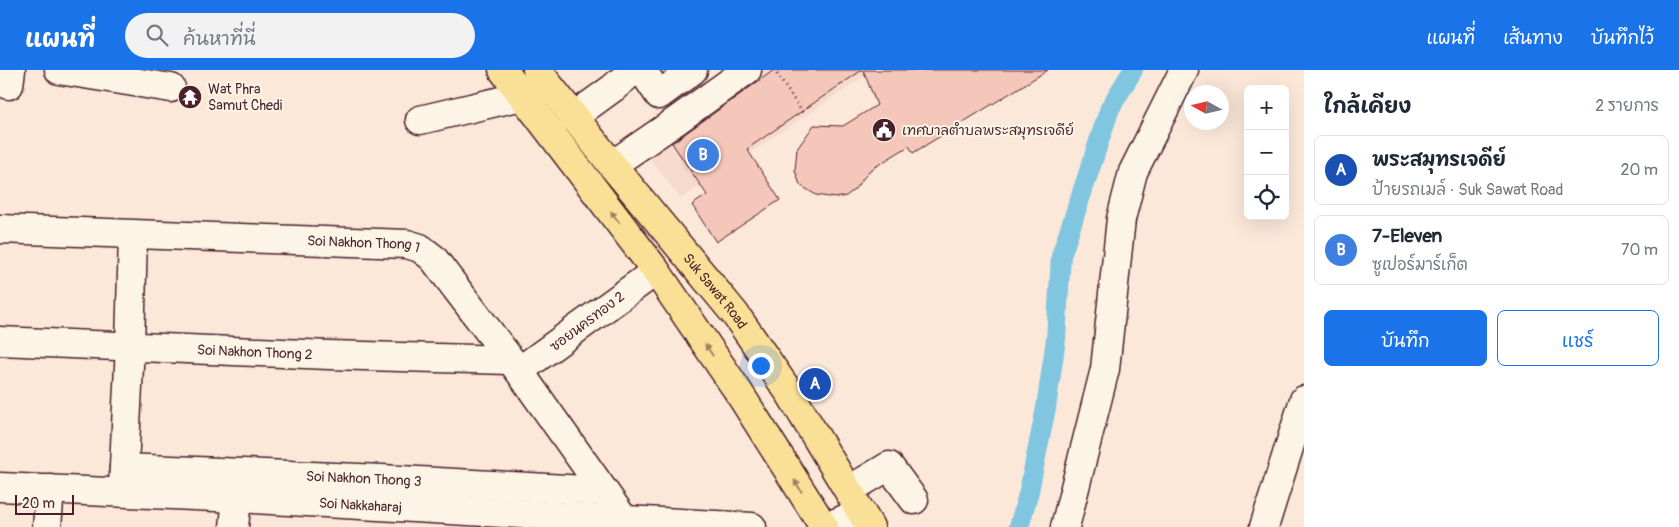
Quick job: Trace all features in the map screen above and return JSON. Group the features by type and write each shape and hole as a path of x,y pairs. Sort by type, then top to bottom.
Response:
{"main road":[{"path":"502,70 656,271 736,388 825,527"},
{"name":"Suk Sawat Road","path":"537,70 612,165 735,314 791,395 860,510"}],"street":[{"path":"59,70 171,88"},
{"path":"573,116 613,88 634,70"},
{"path":"642,70 659,95 692,70"},
{"path":"612,165 747,70"},
{"path":"1065,527 1105,369 1121,220 1133,172 1184,70"},
{"path":"420,120 522,96"},
{"name":"Soi Nakhon Thong 1","path":"0,230 407,244 420,248 433,258 629,523"},
{"path":"123,480 130,346 133,235"},
{"name":"ซอยนครทอง 2","path":"514,366 656,271"},
{"name":"Soi Nakhon Thong 2","path":"0,341 329,355 514,366"},
{"path":"1264,527 1304,400"},
{"path":"825,527 860,510 889,466 914,500"},
{"name":"Soi Nakhon Thong 3","path":"123,480 372,479 604,491"},
{"name":"Soi Nakkaharaj","path":"0,487 50,489 123,480 237,498 415,517 752,527"},
{"path":"46,527 50,489"},
{"path":"234,527 237,498"}],"path":[{"path":"774,70 802,113"}],"shaded area":[{"path":"723,70 874,70 681,199 633,136"}],"building":[{"path":"774,70 862,70 747,149 780,200 716,242 692,205 707,195 672,143"},
{"name":"เทศบาลตำบลพระสมุทรเจดีย์","path":"863,70 1048,70 913,153 909,146 870,170 854,190 846,196 836,198 816,195 800,185 795,170 797,149 814,125 843,126 877,105"}],"waterway":[{"path":"1019,527 1029,491 1046,408 1056,339 1061,256 1110,108 1133,70"}],"place":[{"name":"Wat Phra Samut Chedi","path":"190,97"},
{"name":"เทศบาลตำบลพระสมุทรเจดีย์","path":"884,130"},
{"name":"7-Eleven","path":"703,155"},
{"name":"พระสมุทรเจดีย์","path":"815,384"}]}
